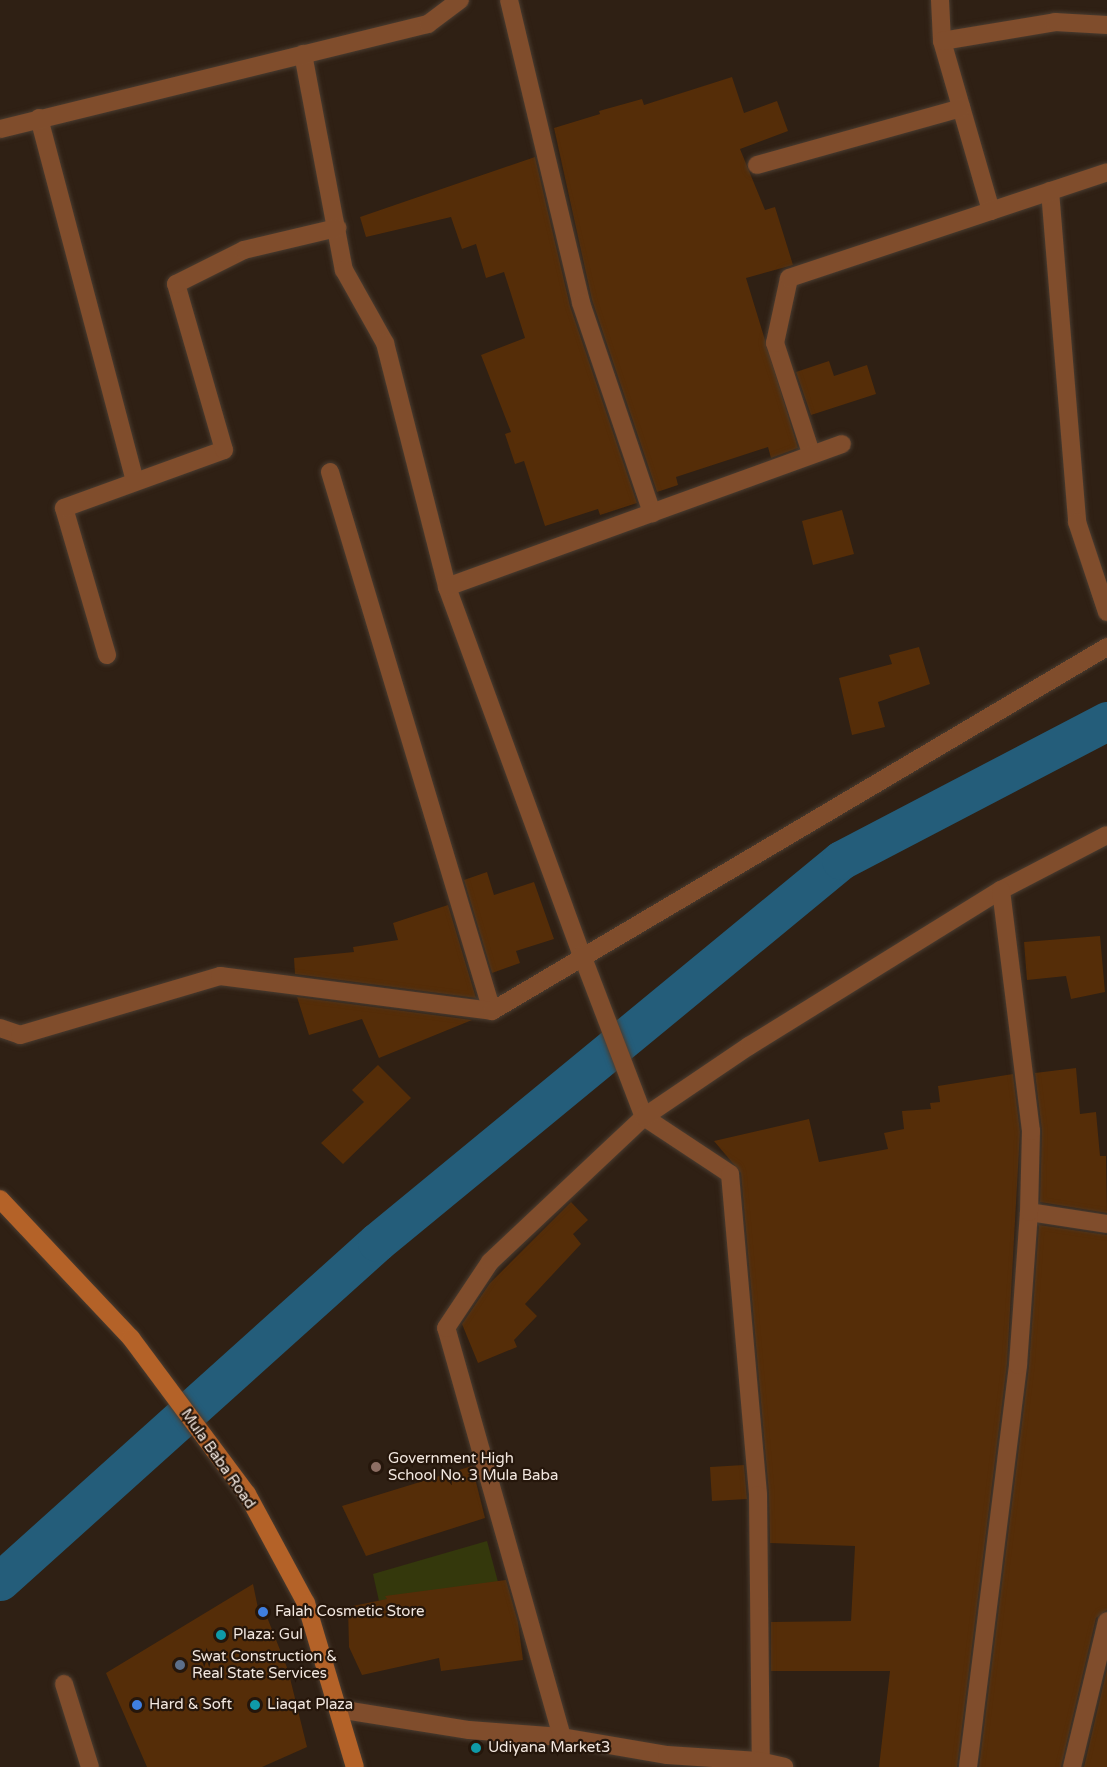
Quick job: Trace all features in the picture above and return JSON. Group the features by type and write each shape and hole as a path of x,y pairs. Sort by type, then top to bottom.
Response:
{"main road":[{"name":"Mula Baba Road","path":"0,1199 131,1338 247,1494 306,1603 355,1767"}],"street":[{"path":"0,129 428,24 460,0"},
{"path":"508,0 581,303 652,513"},
{"path":"940,0 942,41 991,211"},
{"path":"942,41 1055,22 1107,25"},
{"path":"303,54 344,270 385,343 447,587 582,955 644,1117 730,1174 758,1495 760,1764"},
{"path":"757,165 961,108"},
{"path":"39,118 135,482"},
{"path":"811,453 775,344 789,278 1107,172"},
{"path":"1050,191 1077,522 1107,612"},
{"path":"107,655 64,508 224,450 176,284 244,250 337,228"},
{"path":"447,587 811,453 842,444"},
{"path":"330,471 492,1011"},
{"path":"0,1028 20,1035 220,976 492,1011 582,955 1107,647"},
{"path":"562,1737 446,1328 490,1262 644,1117 749,1046 1000,890 1107,835"},
{"path":"968,1767 1018,1365 1029,1212 1031,1131 1000,890"},
{"path":"1029,1212 1107,1224"},
{"path":"1072,1767 1107,1621"},
{"path":"64,1684 90,1767"},
{"path":"338,1709 469,1730 562,1737 667,1755 784,1767"}],"green space":[{"path":"487,1541 498,1582 379,1601 373,1574"}],"building":[{"path":"732,77 744,113 777,101 788,131 740,149 765,210 775,207 793,265 746,278 798,448 771,458 768,447 676,477 678,485 657,492 592,300 554,128 600,114 599,111 642,99 644,105"},
{"path":"535,157 570,306 637,503 600,515 598,509 545,526 524,461 515,464 505,434 511,432 481,355 525,338 504,272 486,278 476,244 462,249 451,217 366,237 360,217"},
{"path":"829,361 834,376 867,365 876,394 811,415 796,372"},
{"path":"842,510 854,554 813,565 802,521"},
{"path":"919,647 930,684 878,702 885,727 852,735 839,678 892,664 889,655"},
{"path":"487,872 494,895 534,882 554,939 516,951 520,963 492,973 464,880"},
{"path":"448,905 476,998 295,974 294,958 354,952 353,947 398,940 393,923"},
{"path":"1100,936 1105,992 1071,999 1066,976 1027,980 1024,942"},
{"path":"297,997 472,1020 379,1058 362,1019 309,1035"},
{"path":"378,1065 411,1098 343,1164 321,1143 364,1102 352,1090"},
{"path":"1076,1068 1080,1114 1096,1112 1100,1156 1106,1156 1107,1213 1040,1202 1042,1131 1035,1073"},
{"path":"1013,1074 1020,1132 1007,1364 957,1767 879,1767 890,1671 771,1671 771,1622 851,1621 855,1546 770,1543 769,1494 741,1173 714,1141 809,1119 819,1162 888,1149 884,1133 904,1129 902,1111 931,1109 930,1103 940,1102 938,1086"},
{"path":"571,1202 588,1220 573,1234 581,1244 525,1304 537,1316 514,1340 517,1347 478,1363 462,1324 490,1283"},
{"path":"1039,1225 1107,1235 1107,1610 1096,1618 1061,1767 979,1767 1029,1366"},
{"path":"744,1465 747,1499 712,1501 710,1467"},
{"path":"472,1466 485,1518 366,1556 342,1506"},
{"path":"506,1580 518,1622 523,1660 441,1671 439,1658 362,1675 349,1647 348,1607 387,1599 385,1596"},
{"path":"253,1584 259,1613 265,1612 288,1670 307,1747 262,1767 147,1767 106,1673"},
{"path":"1107,1669 1107,1767 1084,1767"}],"waterway":[{"path":"0,1581 377,1242 841,860 1107,721"}],"place":[{"name":"Government High School No. 3 Mula Baba","path":"376,1467"},
{"name":"Falah Cosmetic Store","path":"263,1612"},
{"name":"Plaza: Gul","path":"221,1635"},
{"name":"Swat Construction & Real State Services","path":"180,1665"},
{"name":"Hard & Soft","path":"137,1705"},
{"name":"Liaqat Plaza","path":"255,1705"},
{"name":"Udiyana Market3","path":"476,1748"}]}
